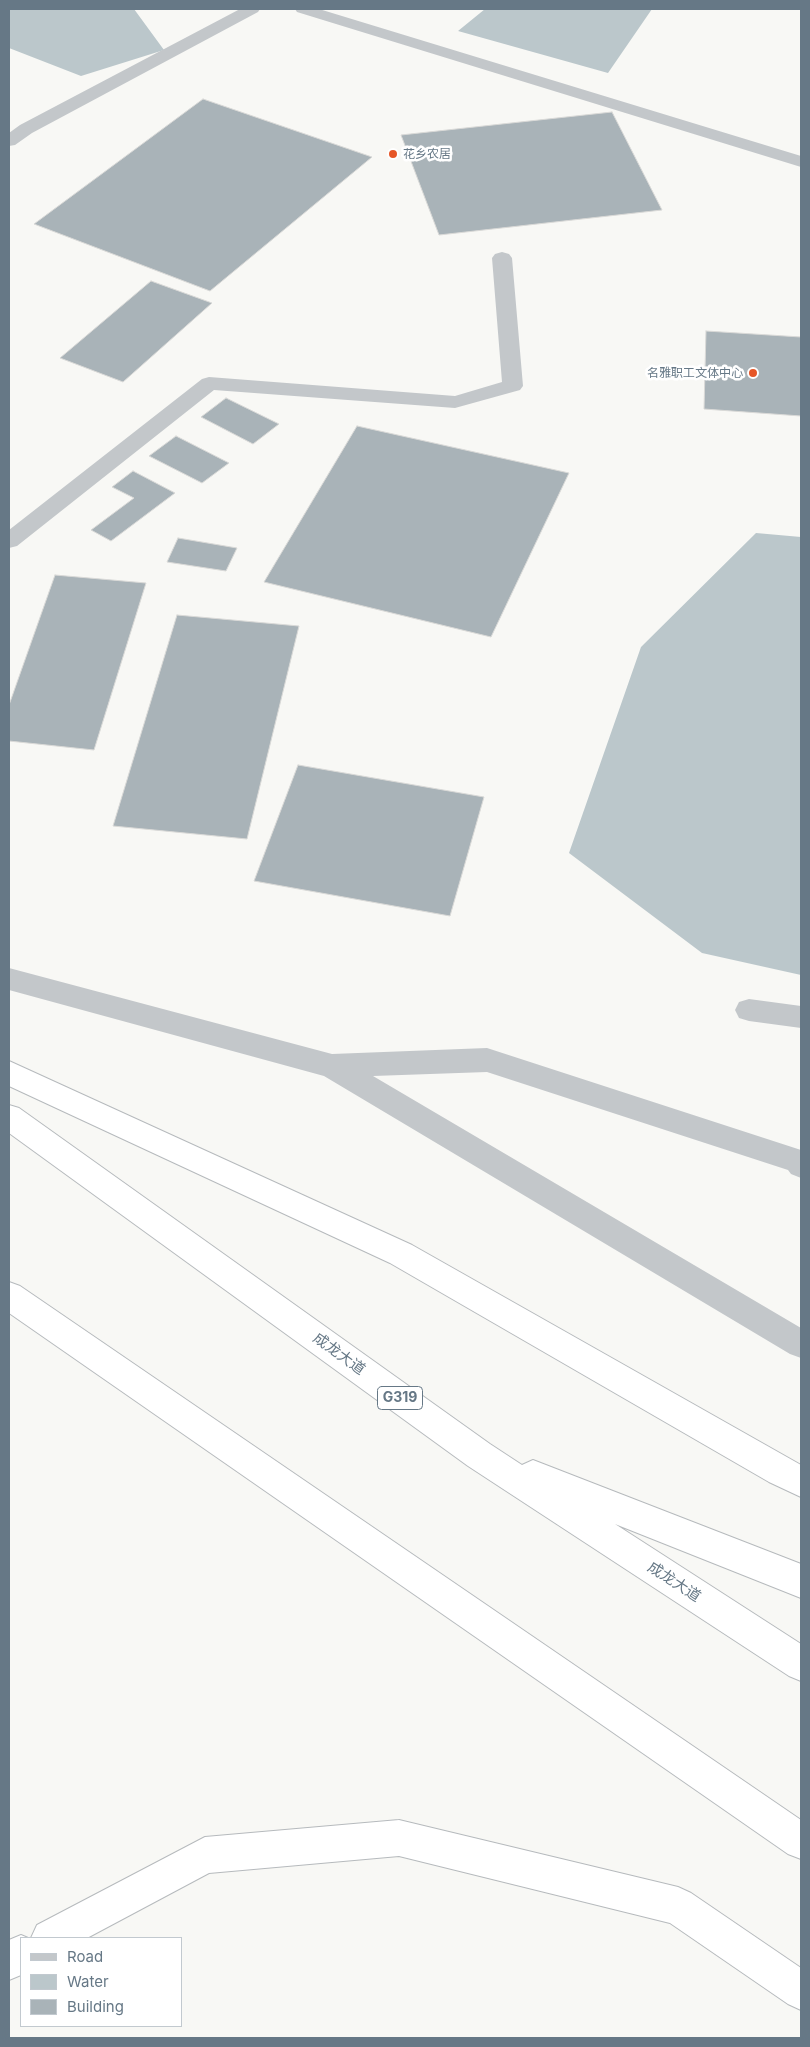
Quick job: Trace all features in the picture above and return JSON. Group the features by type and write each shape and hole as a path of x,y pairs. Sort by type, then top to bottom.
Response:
{"highway":[{"path":"9,1073 401,1254 780,1471 801,1481"},
{"name":"成龙大道","path":"9,1117 479,1455 801,1664"},
{"path":"9,1296 801,1841"},
{"path":"479,1455 801,1582"},
{"path":"52,1937 205,1855 399,1838 678,1906 801,1991"},
{"path":"9,1961 20,1955"}],"street":[{"path":"9,141 26,129 252,9"},
{"path":"303,9 801,162"},
{"path":"9,541 209,382 455,402 513,386 502,258"},
{"path":"9,978 332,1066 801,1344"},
{"path":"749,1010 801,1017"},
{"path":"332,1066 488,1060 798,1161 801,1165"}],"water":[{"path":"9,9 134,9 164,50 81,76 9,48"},
{"path":"485,9 652,9 608,73 458,31"},
{"path":"756,533 801,537 801,975 702,953 569,853 641,647"}],"building":[{"path":"203,99 372,157 210,291 34,224"},
{"path":"612,112 662,210 439,235 401,135"},
{"path":"151,281 212,303 123,382 60,358"},
{"name":"名雅职工文体中心","path":"706,331 801,337 801,416 704,409"},
{"path":"226,398 279,424 253,444 201,417"},
{"path":"357,426 569,473 491,637 264,582"},
{"path":"176,436 229,463 202,483 149,456"},
{"path":"133,471 175,493 111,541 91,530 134,498 112,487"},
{"path":"178,538 237,548 226,571 167,562"},
{"path":"55,575 146,583 94,750 9,741 9,705"},
{"path":"177,615 299,626 247,839 113,826"},
{"path":"298,765 484,797 450,916 254,881"}],"place":[{"name":"花乡农居","path":"393,154"},
{"name":"名雅职工文体中心","path":"753,373"}]}
